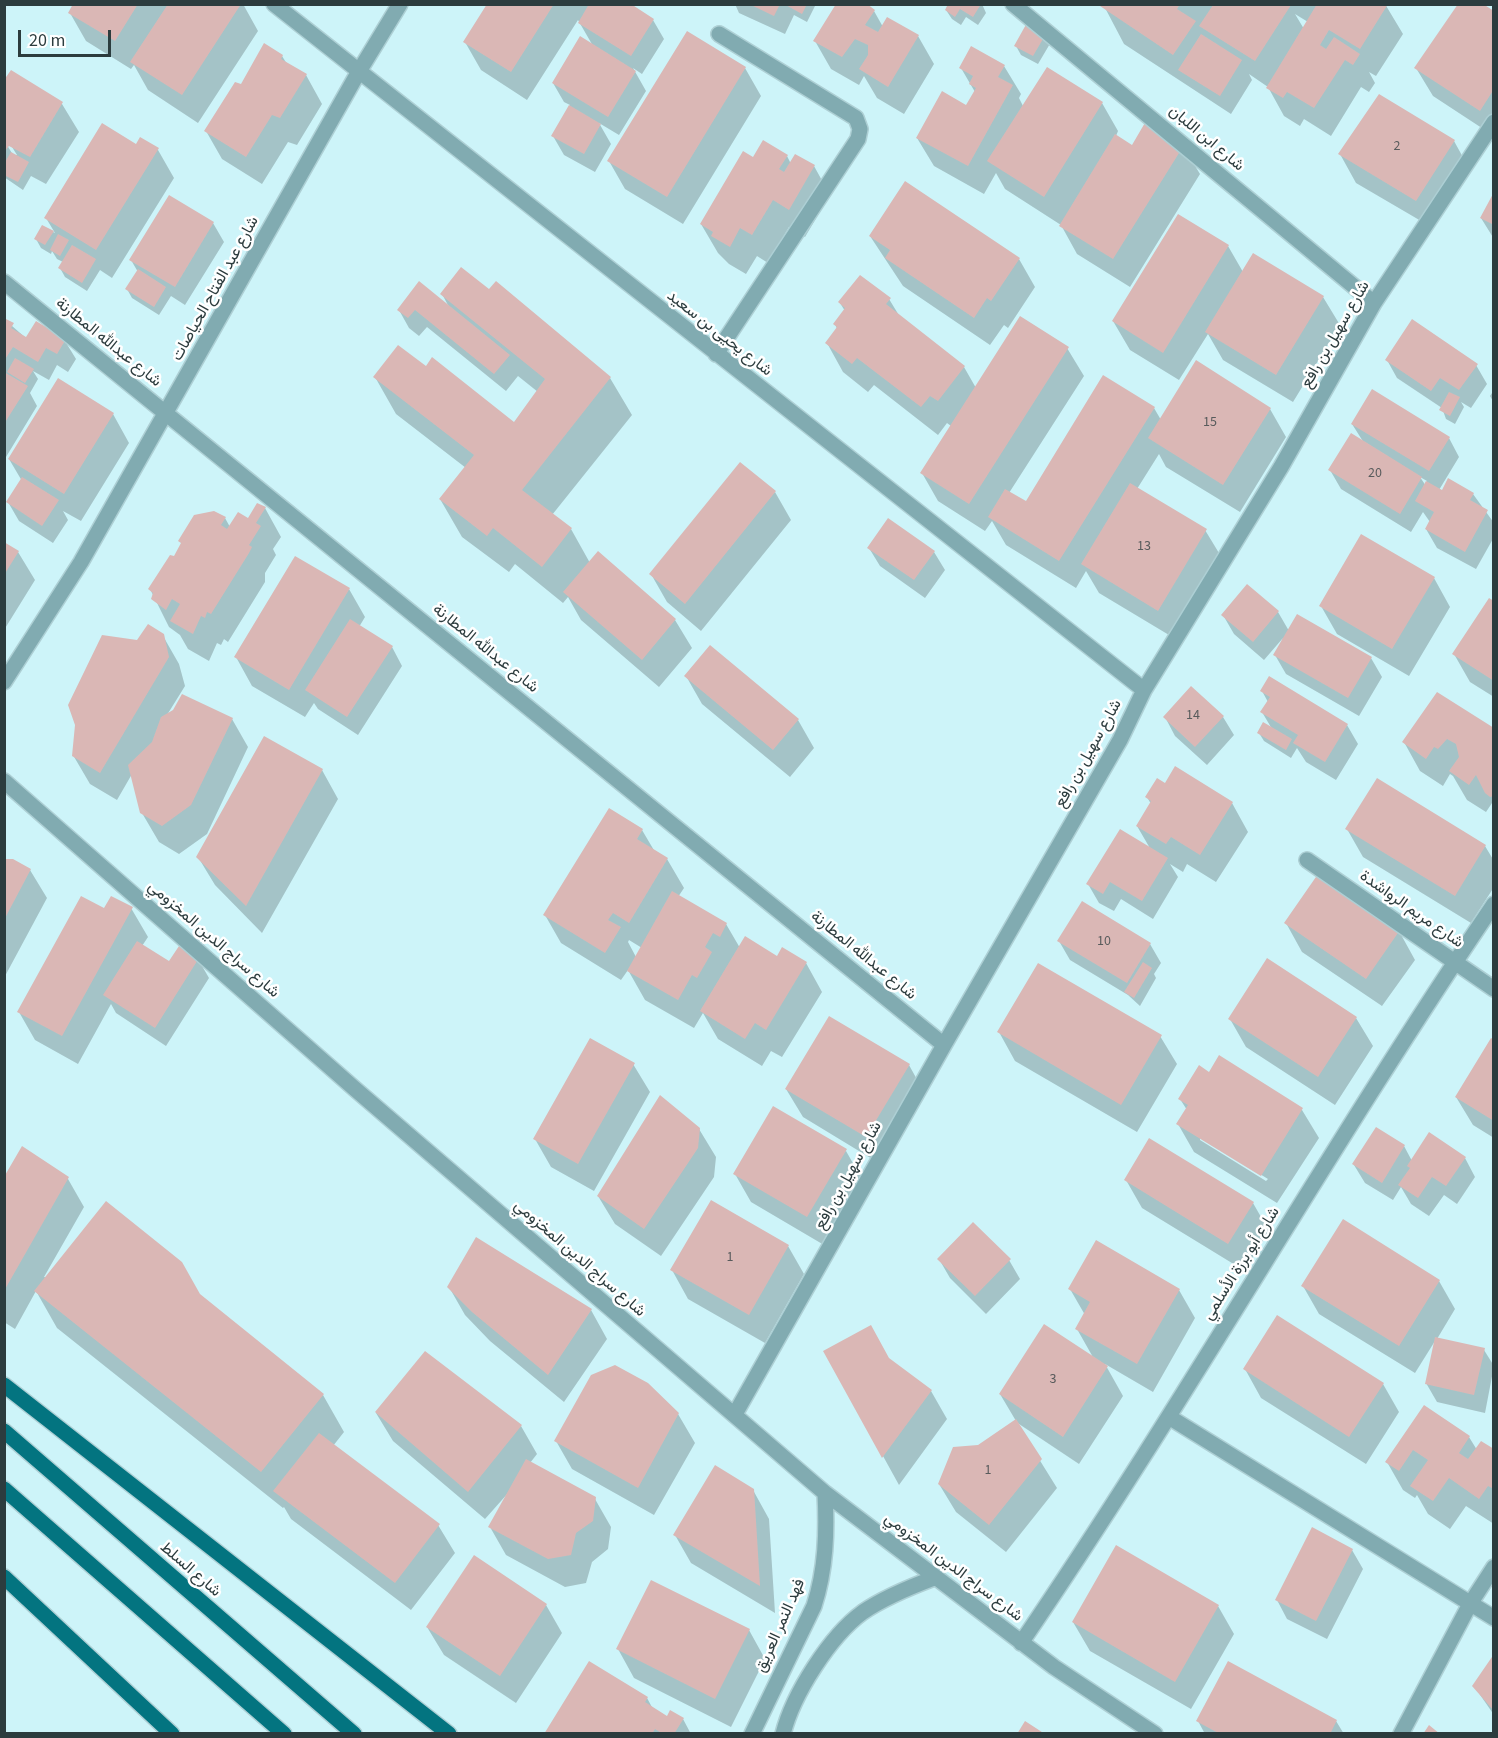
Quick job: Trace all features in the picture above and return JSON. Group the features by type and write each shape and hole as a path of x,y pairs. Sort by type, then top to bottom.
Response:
{"main road":[{"path":"4,1385 449,1734"},
{"name":"شارع السلط","path":"4,1431 354,1734"},
{"path":"4,1489 284,1734"},
{"path":"4,1577 172,1734"}],"street":[{"name":"شارع يحيى بن سعيد","path":"274,4 358,73 1144,690"},
{"name":"شارع عبد الفتاح الحياصات","path":"4,682 81,562 358,73 400,4"},
{"name":"شارع ابن اللبان","path":"1013,4 1374,303"},
{"path":"716,354 858,139 860,129 856,118 719,34"},
{"name":"شارع سهيل بن رافع","path":"735,1414 1120,740 1144,690 1281,466 1374,303 1494,122"},
{"name":"شارع عبدالله المطارنة","path":"4,282 944,1045"},
{"name":"شارع سراج الدين المخزومي","path":"4,781 560,1266 825,1493 1021,1643 1155,1734"},
{"name":"شارع مريم الرواشدة","path":"1308,860 1494,989"},
{"name":"شارع أبو برزة الأسلمي","path":"1021,1643 1169,1418 1454,962 1494,904"},
{"path":"1169,1418 1494,1618"},
{"name":"فهد النمر العريق","path":"752,1734 814,1606 820,1586 826,1543 825,1493"},
{"path":"1401,1734 1470,1604 1494,1567"},
{"path":"783,1734 801,1688 836,1638 862,1613 891,1596 934,1578"},
{"path":"779,1676 801,1688"}],"building":[{"path":"73,4 138,4 115,41 68,13"},
{"path":"168,4 241,4 182,95 130,62"},
{"path":"487,4 554,4 511,72 463,42"},
{"path":"589,4 631,4 654,19 631,56 578,23"},
{"path":"749,4 780,4 774,16"},
{"path":"784,4 807,4 802,14"},
{"path":"836,4 867,4 875,10 865,25 878,32 887,17 919,35 888,87 859,69 868,55 868,45 855,39 842,57 813,41"},
{"path":"948,4 981,4 973,17 960,9 955,17 945,10"},
{"path":"1102,4 1180,4 1177,9 1196,21 1173,55 1100,6"},
{"path":"1317,4 1388,4 1360,49 1329,30 1320,45 1326,49 1334,37 1360,54 1353,65 1345,60 1314,108 1287,92 1283,98 1266,88"},
{"path":"1458,4 1483,4 1494,11 1494,89 1480,111 1414,68"},
{"path":"1213,5 1291,5 1255,61 1199,26"},
{"path":"1028,21 1047,32 1033,56 1014,46"},
{"path":"687,31 746,67 667,197 607,161"},
{"path":"1201,34 1242,60 1220,96 1178,70"},
{"path":"580,36 636,71 608,117 552,83"},
{"path":"264,43 283,55 281,59 307,74 280,118 272,115 246,157 204,131 235,82 241,84"},
{"path":"971,46 1005,65 998,77 1013,85 968,166 916,138 942,91 966,105 976,88 969,84 973,76 959,68"},
{"path":"1047,67 1103,102 1044,197 987,161"},
{"path":"11,70 63,102 30,157 9,146 4,152 4,80"},
{"path":"1379,94 1455,140 1416,201 1338,154"},
{"path":"569,105 601,124 584,154 551,136"},
{"path":"1146,121 1184,145 1113,259 1059,226 1115,134 1132,145"},
{"path":"102,123 136,144 140,137 159,148 96,250 44,218"},
{"path":"763,140 788,155 779,169 784,172 795,154 815,165 789,210 773,200 752,235 740,228 730,247 711,236 713,232 700,224 743,151 753,157"},
{"path":"11,152 29,162 18,182 4,175 4,164"},
{"path":"905,181 1020,258 991,301 987,298 974,318 885,258 890,250 869,236"},
{"path":"1494,192 1494,225 1480,218"},
{"path":"169,195 214,222 175,287 129,260"},
{"path":"1178,214 1229,245 1163,353 1112,321"},
{"path":"42,225 54,231 45,245 34,239"},
{"path":"58,234 69,240 60,256 50,250"},
{"path":"72,245 96,259 82,283 58,268"},
{"path":"1253,253 1324,296 1276,375 1205,332"},
{"path":"461,267 489,289 496,281 611,377 522,490 572,528 542,567 493,528 487,536 439,499 474,455 373,377 398,345 426,366 432,357 514,422 545,379 440,294"},
{"path":"138,269 166,287 154,307 125,289"},
{"path":"860,275 891,298 886,304 965,366 938,401 930,396 921,407 857,358 852,364 825,343 837,327 833,324 845,308 838,302"},
{"path":"419,281 510,355 494,374 415,310 408,318 397,310"},
{"path":"1020,316 1069,347 969,504 920,473"},
{"path":"4,318 14,323 11,328 26,337 36,321 66,339 57,354 46,348 38,362 13,347 4,361"},
{"path":"1412,319 1478,364 1459,390 1440,378 1431,391 1385,360"},
{"path":"15,358 34,369 25,383 7,372"},
{"path":"1196,360 1271,408 1223,485 1148,438"},
{"path":"4,372 28,386 4,424"},
{"path":"1103,375 1155,407 1059,561 988,517 1005,489 1026,501"},
{"path":"58,378 114,413 64,494 8,459"},
{"path":"1372,389 1450,437 1429,471 1351,424"},
{"path":"1449,392 1460,397 1450,416 1439,410"},
{"path":"1351,433 1422,477 1400,514 1328,470"},
{"path":"740,462 776,491 685,604 649,574"},
{"path":"22,477 59,500 42,526 6,502"},
{"path":"1448,478 1474,493 1470,500 1488,510 1465,552 1425,529 1434,512 1415,501 1426,481 1442,490"},
{"path":"1130,483 1207,529 1158,611 1081,564"},
{"path":"257,503 266,507 256,523 261,526 249,545 252,547 249,553 211,614 207,612 205,618 201,616 193,634 170,621 180,604 172,599 166,610 151,599 153,593 148,589 170,555 174,556 181,543 178,541 194,515 214,511 226,517 221,525 227,529 238,512 248,518"},
{"path":"888,518 935,551 914,580 867,548"},
{"path":"1361,534 1435,577 1392,649 1319,606"},
{"path":"4,542 19,551 4,575"},
{"path":"598,551 676,619 642,660 563,592"},
{"path":"295,556 350,588 289,690 234,657"},
{"path":"1247,584 1279,611 1253,642 1221,615"},
{"path":"1489,598 1494,601 1494,681 1452,654"},
{"path":"1297,614 1372,657 1348,698 1273,655"},
{"path":"350,619 393,646 347,717 305,690"},
{"path":"148,624 164,634 169,657 100,773 72,756 75,725 68,705 102,635 137,640"},
{"path":"710,645 799,719 773,750 684,676"},
{"path":"1269,676 1348,724 1325,762 1293,743 1298,735 1260,712 1270,697 1260,691"},
{"path":"1191,686 1224,716 1195,747 1163,717"},
{"path":"1437,692 1494,728 1494,796 1490,797 1485,793 1476,775 1469,785 1449,771 1459,757 1456,744 1447,739 1438,749 1434,747 1426,759 1402,742"},
{"path":"182,694 233,718 191,805 162,826 140,813 128,765 152,742 161,717 173,710"},
{"path":"1263,722 1292,739 1286,750 1257,733"},
{"path":"264,736 323,769 246,906 196,857"},
{"path":"1175,766 1233,802 1200,855 1171,837 1166,844 1136,826 1151,801 1145,797 1157,778 1165,783"},
{"path":"1377,778 1486,845 1455,896 1345,829"},
{"path":"609,808 643,829 637,839 668,858 629,923 613,913 608,920 621,927 605,953 543,915"},
{"path":"1120,829 1168,858 1142,901 1110,882 1103,894 1086,884"},
{"path":"4,859 13,859 31,869 4,920"},
{"path":"1318,874 1400,930 1366,979 1284,923"},
{"path":"672,891 727,923 720,937 713,933 705,947 712,952 697,978 692,975 678,1000 627,971"},
{"path":"81,896 104,908 111,896 133,907 62,1036 17,1012"},
{"path":"1082,901 1151,943 1127,983 1057,941"},
{"path":"745,936 777,956 782,947 807,962 766,1030 755,1023 745,1039 700,1011"},
{"path":"137,941 169,961 179,946 199,958 155,1028 103,995"},
{"path":"1267,958 1357,1017 1318,1077 1228,1019"},
{"path":"1143,962 1152,968 1134,998 1124,992"},
{"path":"1038,963 1162,1035 1121,1105 997,1032"},
{"path":"829,1016 910,1064 866,1137 785,1089"},
{"path":"590,1038 635,1063 578,1164 533,1139"},
{"path":"1491,1038 1494,1040 1494,1121 1455,1097"},
{"path":"1219,1055 1303,1108 1261,1176 1176,1124 1188,1105 1178,1099 1199,1065 1209,1072"},
{"path":"660,1095 700,1128 698,1148 644,1229 597,1196"},
{"path":"773,1106 847,1149 807,1217 733,1174"},
{"path":"1376,1127 1405,1145 1382,1183 1352,1164"},
{"path":"1429,1132 1466,1157 1446,1186 1432,1177 1418,1198 1398,1185 1410,1168 1407,1166"},
{"path":"1149,1138 1254,1202 1228,1244 1124,1180"},
{"path":"22,1146 69,1177 4,1291 4,1177"},
{"path":"711,1200 789,1245 749,1315 670,1270"},
{"path":"106,1201 182,1262 200,1294 324,1394 261,1472 34,1291"},
{"path":"1343,1219 1440,1280 1399,1346 1301,1286"},
{"path":"973,1222 1011,1259 975,1296 937,1259"},
{"path":"476,1237 592,1309 548,1375 472,1312 447,1287"},
{"path":"1096,1240 1180,1289 1137,1364 1075,1329 1090,1302 1068,1289"},
{"path":"1277,1315 1384,1383 1349,1437 1243,1369"},
{"path":"1044,1324 1108,1366 1063,1437 999,1394"},
{"path":"871,1325 889,1358 932,1390 882,1458 823,1351"},
{"path":"1435,1337 1485,1348 1474,1395 1425,1384"},
{"path":"425,1351 522,1425 468,1492 375,1412"},
{"path":"615,1365 648,1383 679,1413 638,1488 554,1441 591,1375"},
{"path":"1424,1405 1470,1436 1459,1453 1468,1459 1481,1441 1494,1449 1494,1489 1488,1486 1479,1499 1449,1478 1433,1501 1410,1486 1428,1460 1413,1450 1399,1471 1385,1462"},
{"path":"1016,1419 1042,1459 989,1525 938,1484 953,1447 978,1445"},
{"path":"319,1433 440,1524 395,1583 273,1491"},
{"path":"526,1459 596,1497 593,1521 576,1533 571,1555 548,1559 488,1527"},
{"path":"715,1465 754,1489 760,1586 673,1535"},
{"path":"1312,1527 1353,1549 1316,1621 1275,1600"},
{"path":"1116,1545 1219,1605 1175,1682 1072,1622"},
{"path":"474,1555 547,1604 500,1676 426,1627"},
{"path":"651,1580 750,1629 715,1699 616,1649"},
{"path":"1494,1654 1494,1711 1472,1686"},
{"path":"589,1661 648,1697 645,1702 667,1716 670,1710 684,1718 674,1734 663,1734 655,1729 652,1734 544,1734"},
{"path":"1228,1661 1337,1720 1330,1734 1220,1734 1196,1721"},
{"path":"1025,1721 1045,1734 1017,1734"},
{"path":"1429,1725 1440,1734 1423,1734"}]}
